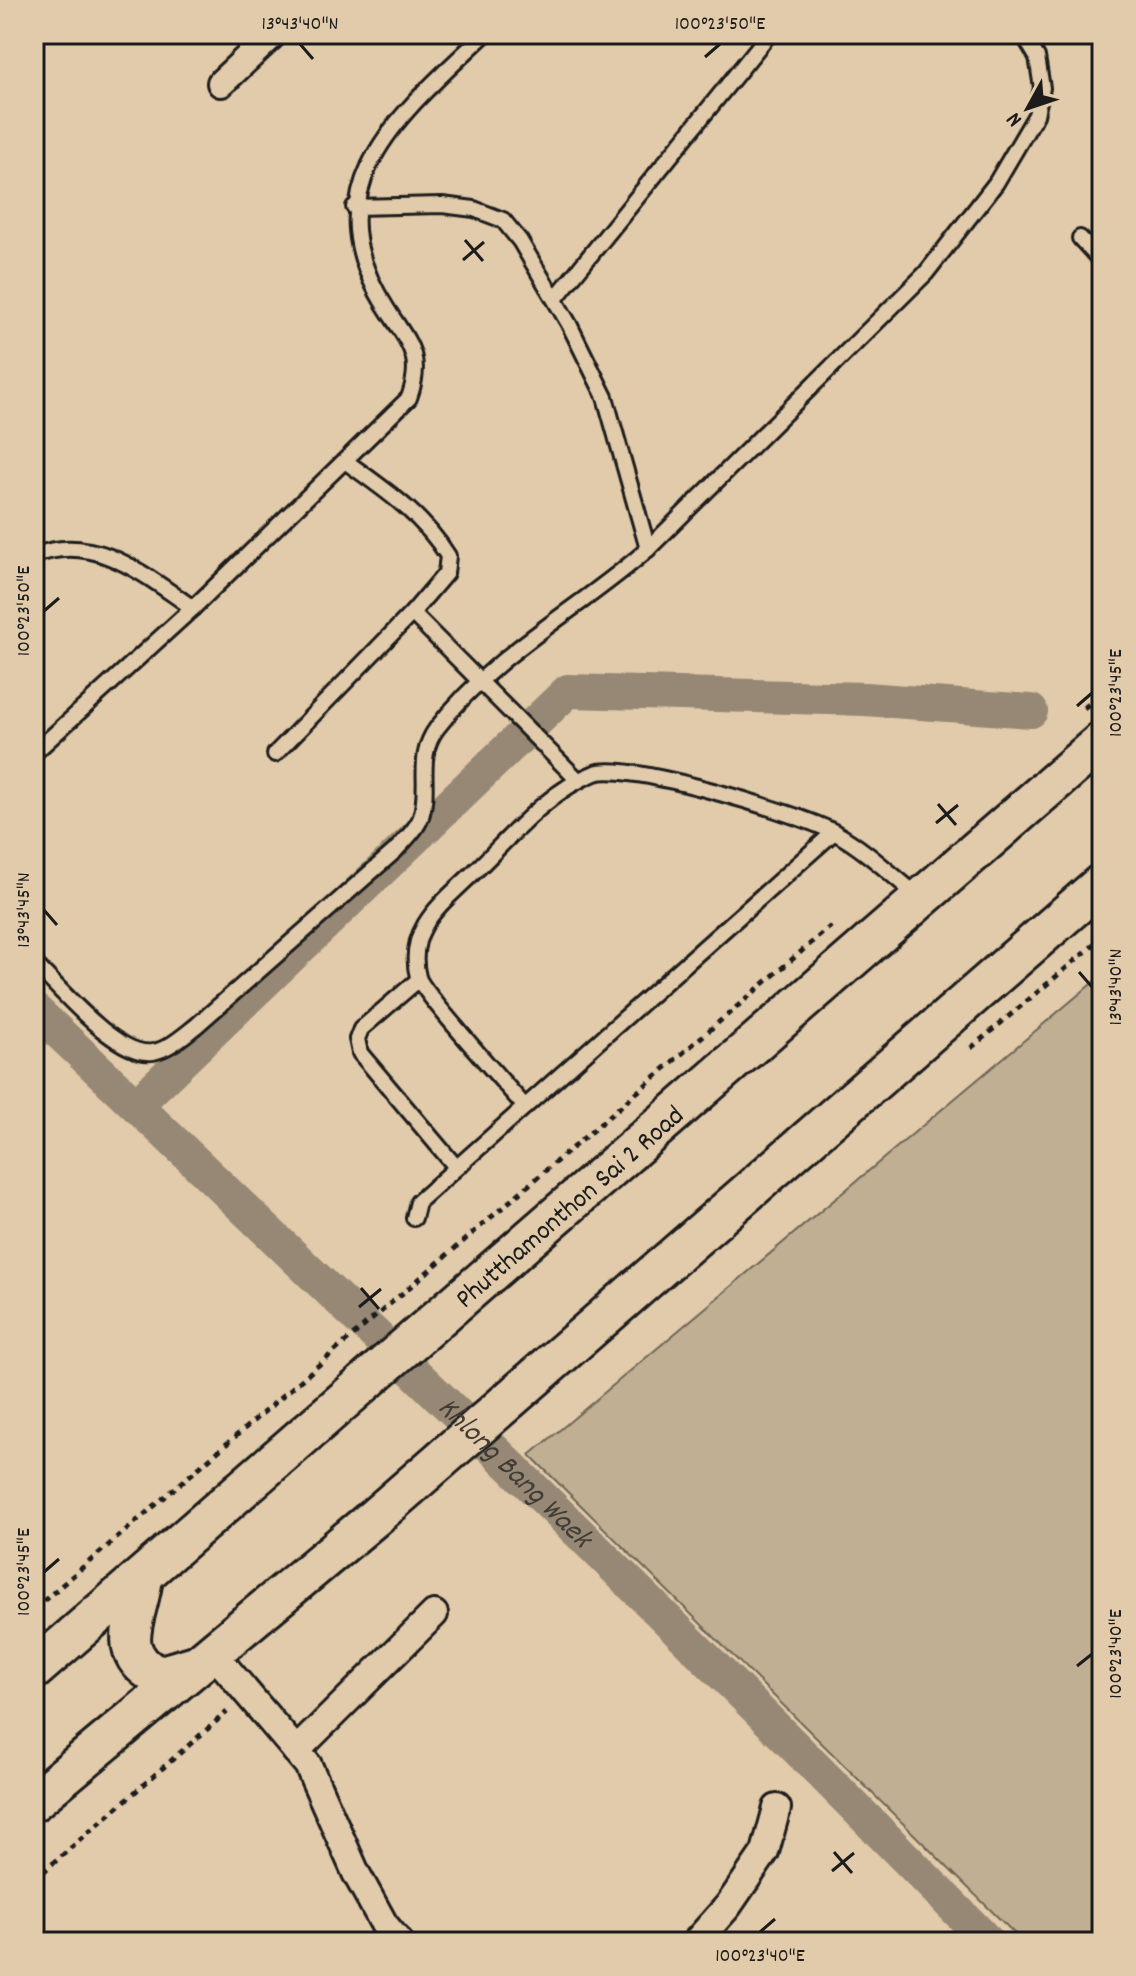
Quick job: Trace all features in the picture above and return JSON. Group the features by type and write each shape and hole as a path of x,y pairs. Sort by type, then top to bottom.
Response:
{"main road":[{"name":"Phutthamonthon Sai 2 Road","path":"34,1670 922,899 1091,726"},
{"path":"34,1801 375,1517 1102,883"},
{"path":"143,1577 133,1617 134,1655 143,1668 158,1676 208,1658"}],"street":[{"path":"221,83 273,34"},
{"path":"296,1751 434,1614"},
{"path":"208,1658 308,1765 356,1873 384,1924 399,1942"},
{"path":"696,1942 728,1906 765,1852 777,1808"}],"lane":[{"path":"34,753 193,608 409,398 418,374 412,349 377,294 359,239 354,207 387,131 485,34"},
{"path":"555,299 769,34"},
{"path":"34,963 121,1046 151,1053 174,1044 395,851 420,821 425,802 424,753 436,729 537,631 611,582 648,549 926,273 996,183 1036,115 1042,88 1037,57 1023,34"},
{"path":"354,207 442,205 474,209 503,220 520,241 555,299 605,397 648,549"},
{"path":"1080,238 1102,262"},
{"path":"275,754 412,613 446,573 448,556 436,536 407,505 345,461"},
{"path":"34,556 80,547 107,554 144,574 193,608"},
{"path":"412,613 578,780"},
{"path":"525,1107 418,980 418,941 429,915 545,805 578,780 600,771 629,770 705,788 834,832 922,899"},
{"path":"414,1218 418,1202 456,1167 834,832"},
{"path":"418,980 361,1029 357,1039 360,1053 456,1167"}],"path":[{"path":"1091,726 1102,693"},
{"path":"34,1609 843,916"}],"shaded area":[{"path":"1102,975 1102,1942 1023,1942 530,1455"}],"waterway":[{"path":"136,1105 568,691 865,699 1031,711"},
{"name":"Khlong Bang Waek","path":"34,1009 516,1471 988,1942"}]}
